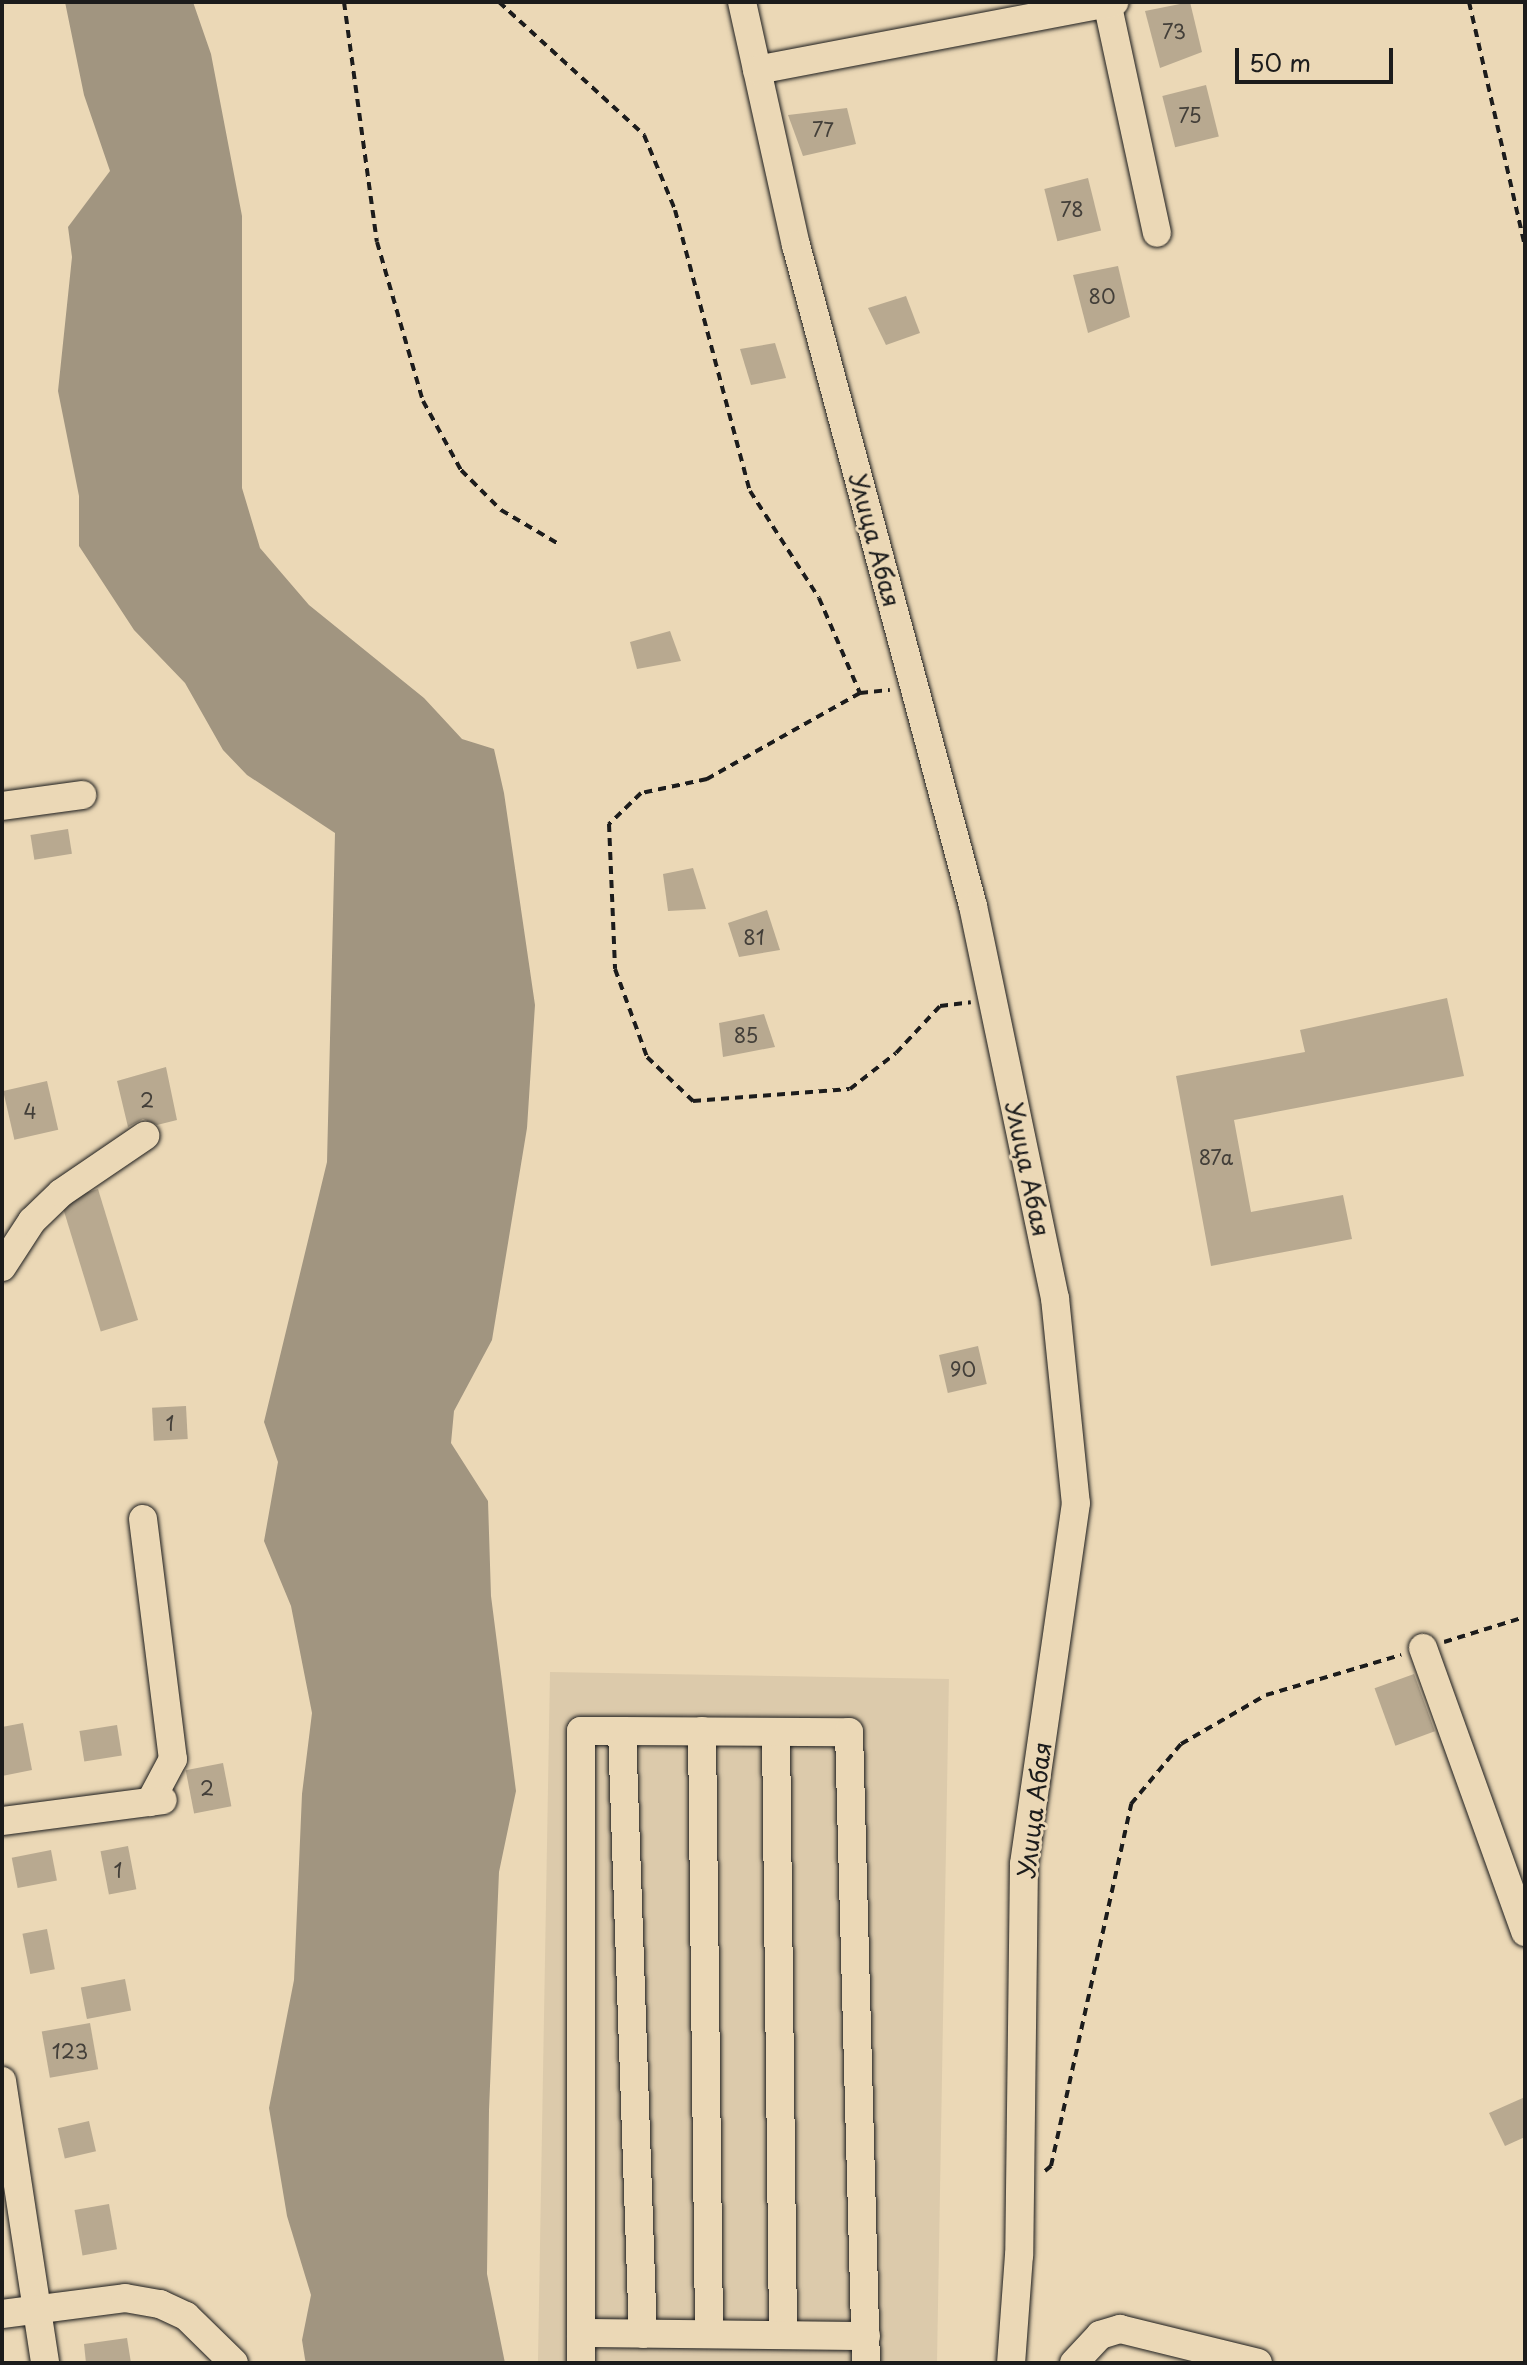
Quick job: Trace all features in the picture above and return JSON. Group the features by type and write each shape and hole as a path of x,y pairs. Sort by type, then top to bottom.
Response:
{"street":[{"name":"Улица Абая","path":"742,2 796,245 914,687 992,999 1055,1298 1076,1503 1024,1864 1020,2194 1011,2363"},
{"path":"757,70 1110,3 1157,233"},
{"path":"2,806 82,795"},
{"path":"2,1267 32,1221 61,1193 145,1136"},
{"path":"2,1821 156,1801 173,1759 143,1519"},
{"path":"1423,1648 1525,1932"},
{"path":"581,2333 783,2335 866,2349 849,1732 581,1731 581,2333 581,2363"},
{"path":"622,1731 643,2334"},
{"path":"702,1731 709,2334"},
{"path":"776,1732 783,2335"},
{"path":"2,2081 11,2191 37,2309 45,2363"},
{"path":"2,2314 125,2298 160,2304 186,2316 234,2363"},
{"path":"1074,2363 1080,2351 1100,2335 1120,2329 1258,2363"}],"path":[{"path":"344,2 377,242 423,401 461,470 501,510 557,543"},
{"path":"499,2 644,135 675,210 750,491 819,598 860,693"},
{"path":"1469,2 1525,247"},
{"path":"914,687 860,693 707,779 641,793 609,824 615,969 647,1057 693,1101 850,1089 896,1053 940,1006 992,999"},
{"path":"1020,2194 1051,2166 1131,1804 1181,1744 1266,1695 1525,1617"}],"shaded area":[{"path":"65,2 193,2 211,54 242,216 242,488 260,548 309,605 424,698 462,739 494,749 504,793 535,1005 527,1128 492,1340 454,1411 451,1443 488,1501 491,1596 516,1791 499,1872 489,2110 487,2274 505,2363 306,2363 305,2359 302,2340 311,2295 287,2216 269,2108 294,1980 302,1794 312,1713 291,1606 264,1541 278,1462 264,1422 327,1162 335,833 247,775 223,750 185,683 134,630 79,546 79,496 58,391 72,257 68,227 110,171 84,95"},
{"path":"550,1672 949,1679 937,2363 538,2363"}],"building":[{"path":"1190,2 1202,52 1160,68 1145,11"},
{"path":"1206,85 1219,136 1175,147 1162,96"},
{"path":"847,108 856,144 803,156 788,115"},
{"path":"1088,178 1101,230 1057,241 1044,189"},
{"path":"1118,266 1130,317 1088,333 1073,275"},
{"path":"906,296 920,333 886,345 868,308"},
{"path":"775,343 786,378 751,385 740,349"},
{"path":"670,631 681,661 637,669 630,642"},
{"path":"68,829 72,854 34,860 30,835"},
{"path":"693,868 706,909 668,911 663,874"},
{"path":"767,910 780,950 739,957 728,923"},
{"path":"1447,998 1464,1076 1234,1120 1251,1212 1343,1195 1352,1239 1211,1266 1176,1076 1305,1052 1300,1030"},
{"path":"764,1014 775,1047 723,1057 719,1023"},
{"path":"166,1067 177,1120 157,1125 143,1119 128,1127 117,1081"},
{"path":"47,1081 58,1130 14,1140 3,1091"},
{"path":"98,1189 138,1320 101,1331 61,1200"},
{"path":"978,1346 987,1384 948,1393 939,1355"},
{"path":"186,1406 188,1439 154,1441 152,1408"},
{"path":"1414,1674 1435,1731 1395,1746 1375,1688"},
{"path":"23,1723 32,1770 2,1776 2,1727"},
{"path":"117,1725 122,1756 84,1762 79,1731"},
{"path":"223,1763 231,1806 194,1813 186,1770"},
{"path":"128,1846 136,1889 109,1895 101,1851"},
{"path":"51,1850 57,1880 18,1888 12,1858"},
{"path":"47,1929 55,1969 30,1974 22,1934"},
{"path":"125,1979 131,2010 87,2019 81,1988"},
{"path":"90,2023 98,2069 50,2078 42,2032"},
{"path":"1525,2097 1525,2137 1505,2146 1489,2113"},
{"path":"89,2121 96,2151 65,2158 58,2128"},
{"path":"109,2204 117,2249 83,2255 75,2210"},
{"path":"127,2338 131,2363 86,2363 84,2344"}]}
